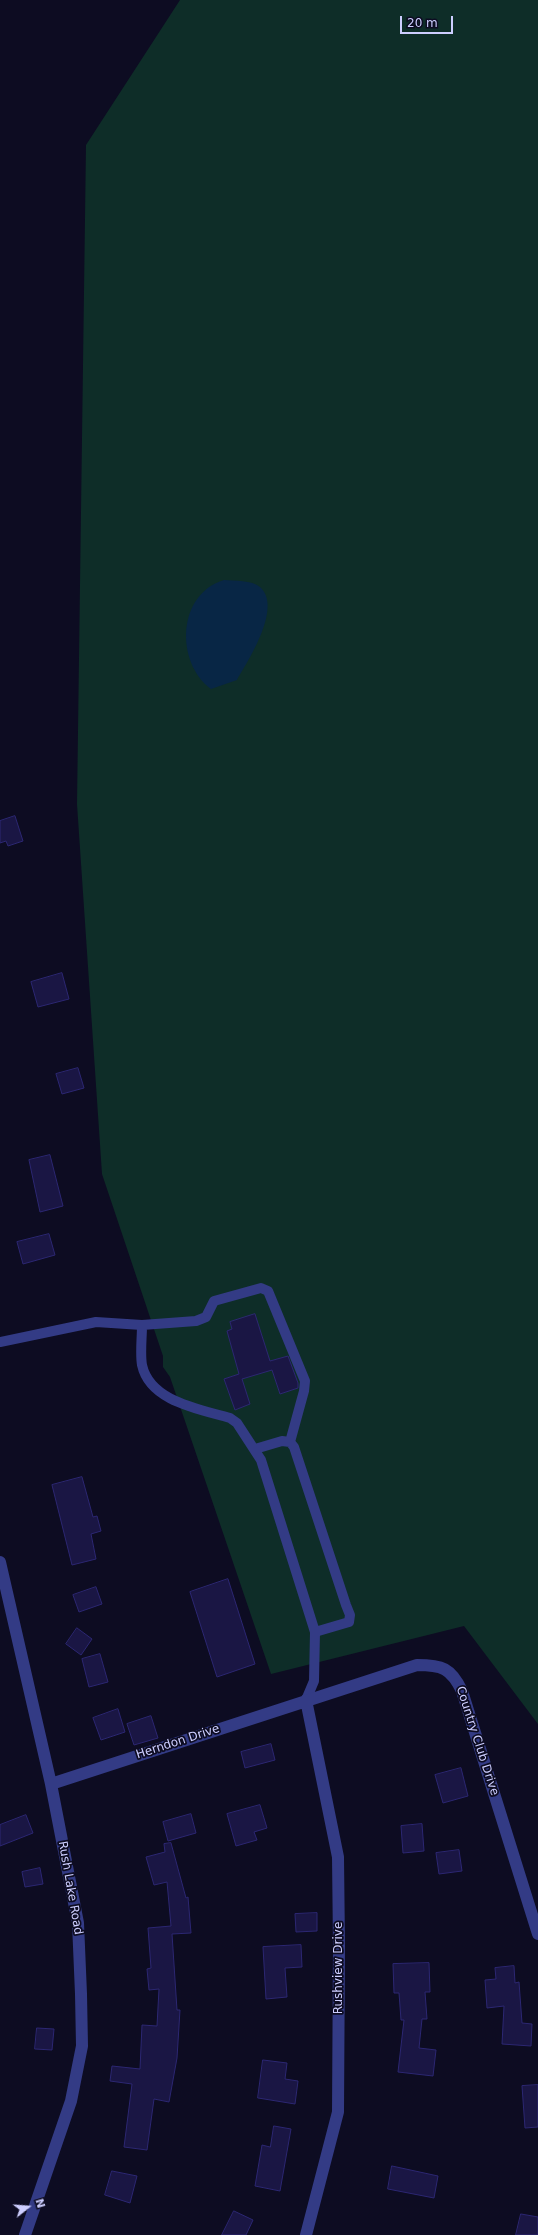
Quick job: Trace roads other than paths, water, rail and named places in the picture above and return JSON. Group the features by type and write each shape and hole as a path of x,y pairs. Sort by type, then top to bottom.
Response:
{"street":[{"name":"Rush Lake Road","path":"0,1562 51,1784 78,1923 82,2046 72,2101 25,2235"},
{"name":"Country Club Drive","path":"306,1700 417,1665 433,1665 455,1676 462,1691 538,1934"},
{"name":"Herndon Drive","path":"51,1784 306,1700"},
{"name":"Rushview Drive","path":"306,1700 338,1857 339,1946 338,2112 306,2235"}],"lane":[{"path":"0,1342 96,1322 142,1325 196,1321 206,1317 214,1301 261,1288 268,1291 305,1381 304,1391 290,1442"},
{"path":"142,1325 142,1365 152,1387 182,1403 230,1418 237,1423 261,1460 315,1632 314,1681 306,1700"},
{"path":"255,1449 282,1441 290,1442 294,1447 350,1615 349,1622 315,1632"}],"water":[{"path":"224,580 248,582 257,585 266,596 268,607 266,620 261,634 237,680 211,689 199,677 191,663 187,646 186,630 190,614 197,599 208,588"}]}
